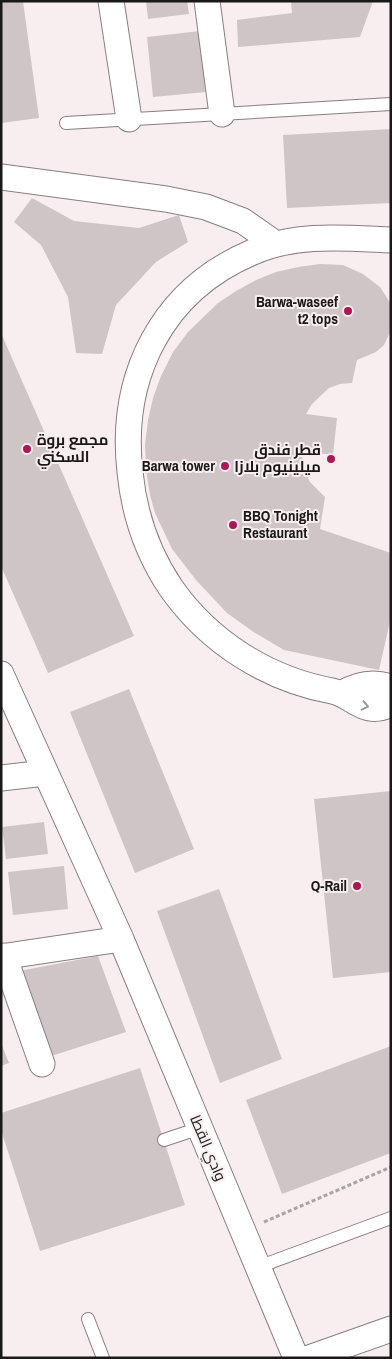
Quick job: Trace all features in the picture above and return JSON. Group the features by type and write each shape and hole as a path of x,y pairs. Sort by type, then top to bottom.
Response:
{"street":[{"path":"111,1 129,119"},
{"path":"207,1 222,114"},
{"path":"1,177 166,199 206,207 243,222 276,244"},
{"path":"391,240 329,237 302,239 276,244 254,251 232,262 194,288 172,311 150,344 140,366 130,411 128,461 131,488 137,514 157,564 171,587 206,628 226,645 272,673 297,683 342,693 350,700 368,708 377,708 391,704"},
{"name":"وادي القطا","path":"1,674 120,939 296,1358"},
{"path":"342,693 362,684 373,683 391,687"},
{"path":"1,778 45,773"},
{"path":"42,1064 2,956 120,939"},
{"path":"309,1358 391,1329"}],"lane":[{"path":"66,123 391,104"},
{"path":"164,1140 200,1128"},
{"path":"258,1266 391,1218"},
{"path":"88,1319 102,1358"}],"path":[{"path":"243,1231 391,1167"}],"building":[{"path":"1,1 23,1 39,118 1,123"},
{"path":"146,1 187,1 189,14 148,19"},
{"path":"291,1 373,1 360,37 238,47 237,20 292,13"},
{"path":"200,31 206,92 153,97 147,37"},
{"path":"391,129 391,203 287,208 283,135"},
{"path":"32,198 74,221 139,228 179,215 188,242 156,262 116,305 102,354 76,353 68,297 41,245 14,222"},
{"name":"Barwa tower","path":"320,264 343,265 363,274 380,287 391,304 391,330 384,345 376,352 357,360 352,383 340,384 329,388 312,404 306,414 337,418 333,455 301,451 305,472 310,482 325,497 320,529 391,553 391,617 379,670 284,650 227,613 196,580 172,549 155,513 146,470 145,445 153,398 173,352 188,332 218,303 256,280 276,272"},
{"name":"مجمع بروة السكني","path":"1,333 134,636 48,673 1,566"},
{"path":"129,689 194,849 135,873 70,712"},
{"name":"Q-Rail","path":"391,791 391,972 333,978 314,799"},
{"path":"44,822 48,854 6,859 2,827"},
{"path":"64,866 68,909 13,915 8,872"},
{"path":"219,889 282,1059 220,1083 157,911"},
{"path":"98,956 126,1032 45,1058 14,972"},
{"path":"1,1043 9,1063 1,1066"},
{"path":"391,1046 391,1153 282,1194 246,1100"},
{"path":"140,1068 185,1205 40,1251 1,1130 1,1113"}],"place":[{"name":"Barwa-waseef t2 tops","path":"348,311"},
{"name":"مجمع بروة السكني","path":"27,449"},
{"name":"قطر فندق ميلينيوم بلازا","path":"331,459"},
{"name":"Barwa tower","path":"225,466"},
{"name":"BBQ Tonight Restaurant","path":"233,525"},
{"name":"Q-Rail","path":"357,886"}]}
